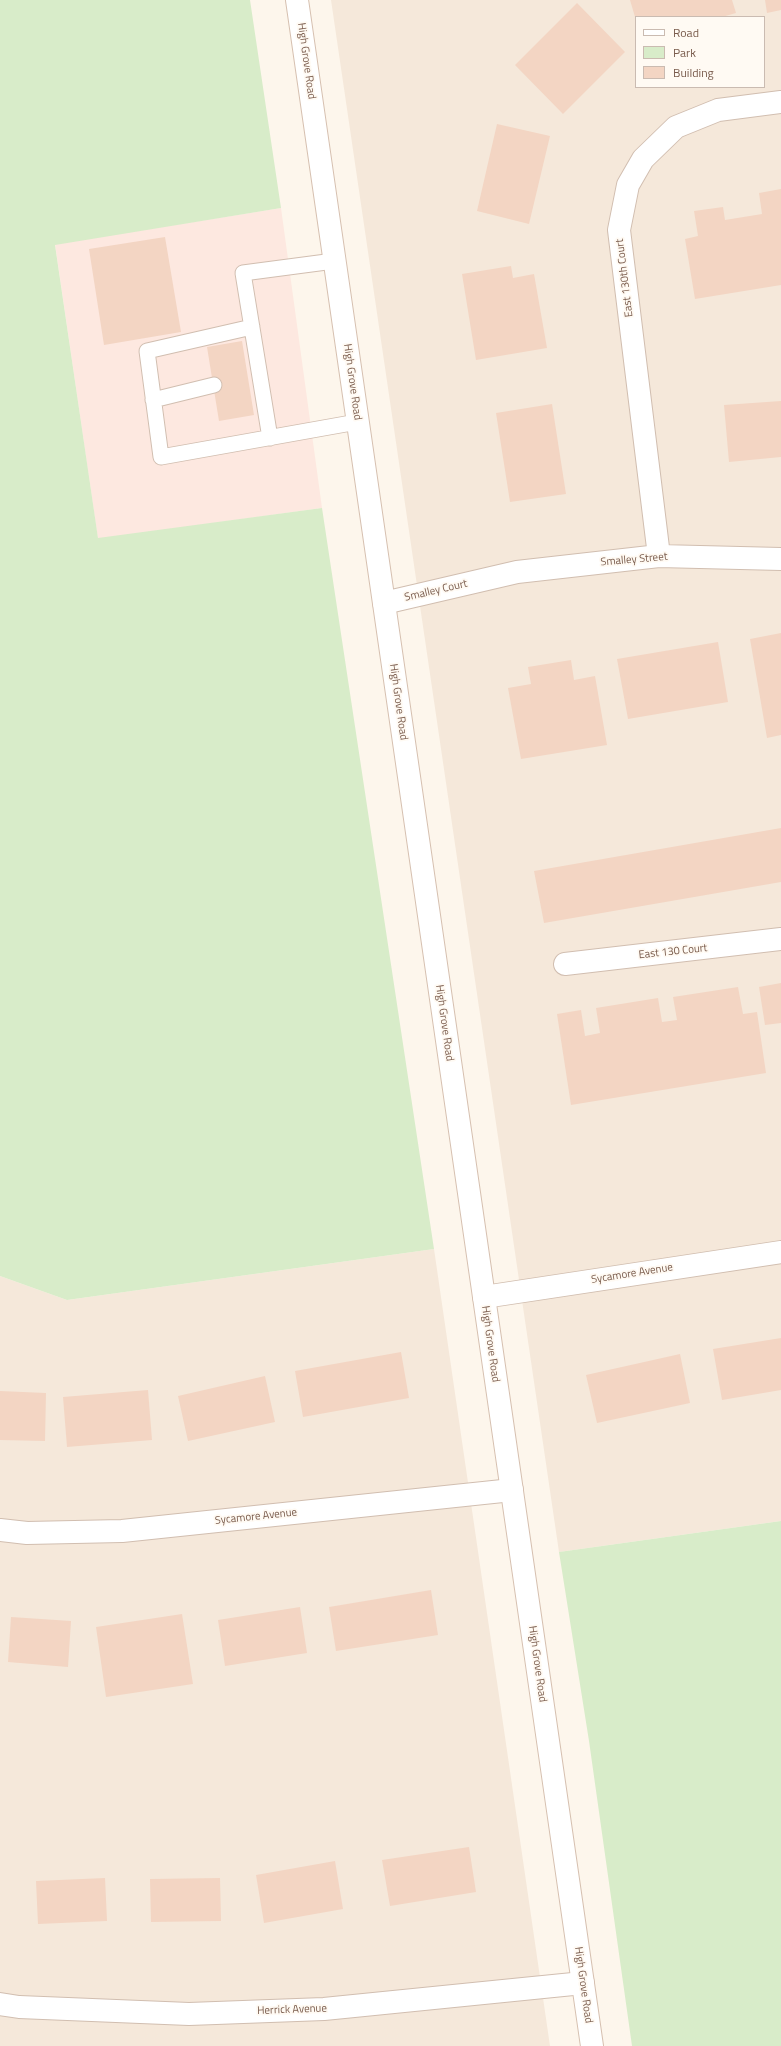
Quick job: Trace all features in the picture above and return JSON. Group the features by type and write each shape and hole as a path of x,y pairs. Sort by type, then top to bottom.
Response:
{"street":[{"name":"High Grove Road","path":"297,0 592,2046"},
{"name":"East 130th Court","path":"659,556 619,230 628,185 643,159 676,128 718,110 781,102"},
{"name":"Smalley Street","path":"489,579 517,572 659,556 781,559"},
{"name":"Smalley Court","path":"384,603 489,579"},
{"name":"East 130 Court","path":"565,964 781,939"},
{"name":"Sycamore Avenue","path":"484,1296 781,1252"},
{"name":"Sycamore Avenue","path":"0,1530 27,1533 122,1531 512,1490"},
{"name":"Herrick Avenue","path":"0,2004 18,2007 188,2014 324,2008 583,1983"}],"lane":[{"path":"270,438 254,377 252,327 243,273 334,261"},
{"path":"252,327 146,351 161,457 358,422"},
{"path":"153,400 214,385"}],"shaded area":[{"path":"331,0 781,0 781,1521 559,1552"},
{"path":"281,208 322,508 98,539 55,244"},
{"path":"434,1249 550,2046 0,2046 0,1276 67,1300"}],"green space":[{"path":"0,0 250,0 281,208 55,245 98,538 322,508 434,1249 67,1300 0,1276"},
{"path":"781,1521 781,2046 632,2046 589,1741 559,1552"}],"building":[{"path":"630,0 732,0 736,13 726,16 635,17"},
{"path":"765,0 781,0 781,10 767,13"},
{"path":"577,3 625,52 563,114 515,65"},
{"path":"497,124 550,136 529,224 477,211"},
{"path":"781,189 781,285 695,299 685,239 698,236 694,211 723,207 725,220 762,214 759,193"},
{"path":"165,237 181,332 104,345 89,249"},
{"path":"511,266 513,278 534,274 547,348 476,360 462,274"},
{"path":"242,341 254,415 219,421 207,347"},
{"path":"781,401 781,457 729,462 724,405"},
{"path":"552,404 566,494 510,502 496,413"},
{"path":"781,633 781,735 767,738 750,639"},
{"path":"718,642 728,702 628,719 617,659"},
{"path":"571,660 574,680 595,676 607,745 521,759 508,688 531,684 528,667"},
{"path":"781,828 781,882 544,923 534,871"},
{"path":"781,983 781,1023 765,1025 759,987"},
{"path":"738,987 743,1014 757,1012 766,1073 571,1105 557,1014 581,1010 585,1036 600,1033 596,1008 658,998 662,1022 677,1020 673,997"},
{"path":"781,1338 781,1390 722,1400 713,1349"},
{"path":"401,1352 409,1398 303,1417 295,1371"},
{"path":"680,1354 690,1403 597,1423 586,1375"},
{"path":"265,1376 275,1422 188,1441 178,1396"},
{"path":"148,1390 152,1440 67,1447 63,1397"},
{"path":"0,1391 46,1393 45,1441 0,1440"},
{"path":"431,1590 438,1635 336,1651 329,1607"},
{"path":"300,1607 307,1653 225,1666 218,1620"},
{"path":"182,1614 193,1684 106,1697 96,1627"},
{"path":"11,1617 71,1621 68,1667 8,1662"},
{"path":"469,1847 476,1892 390,1906 382,1860"},
{"path":"335,1861 343,1909 264,1923 256,1875"},
{"path":"105,1878 107,1921 38,1924 36,1881"},
{"path":"220,1878 221,1921 151,1922 150,1879"}]}
